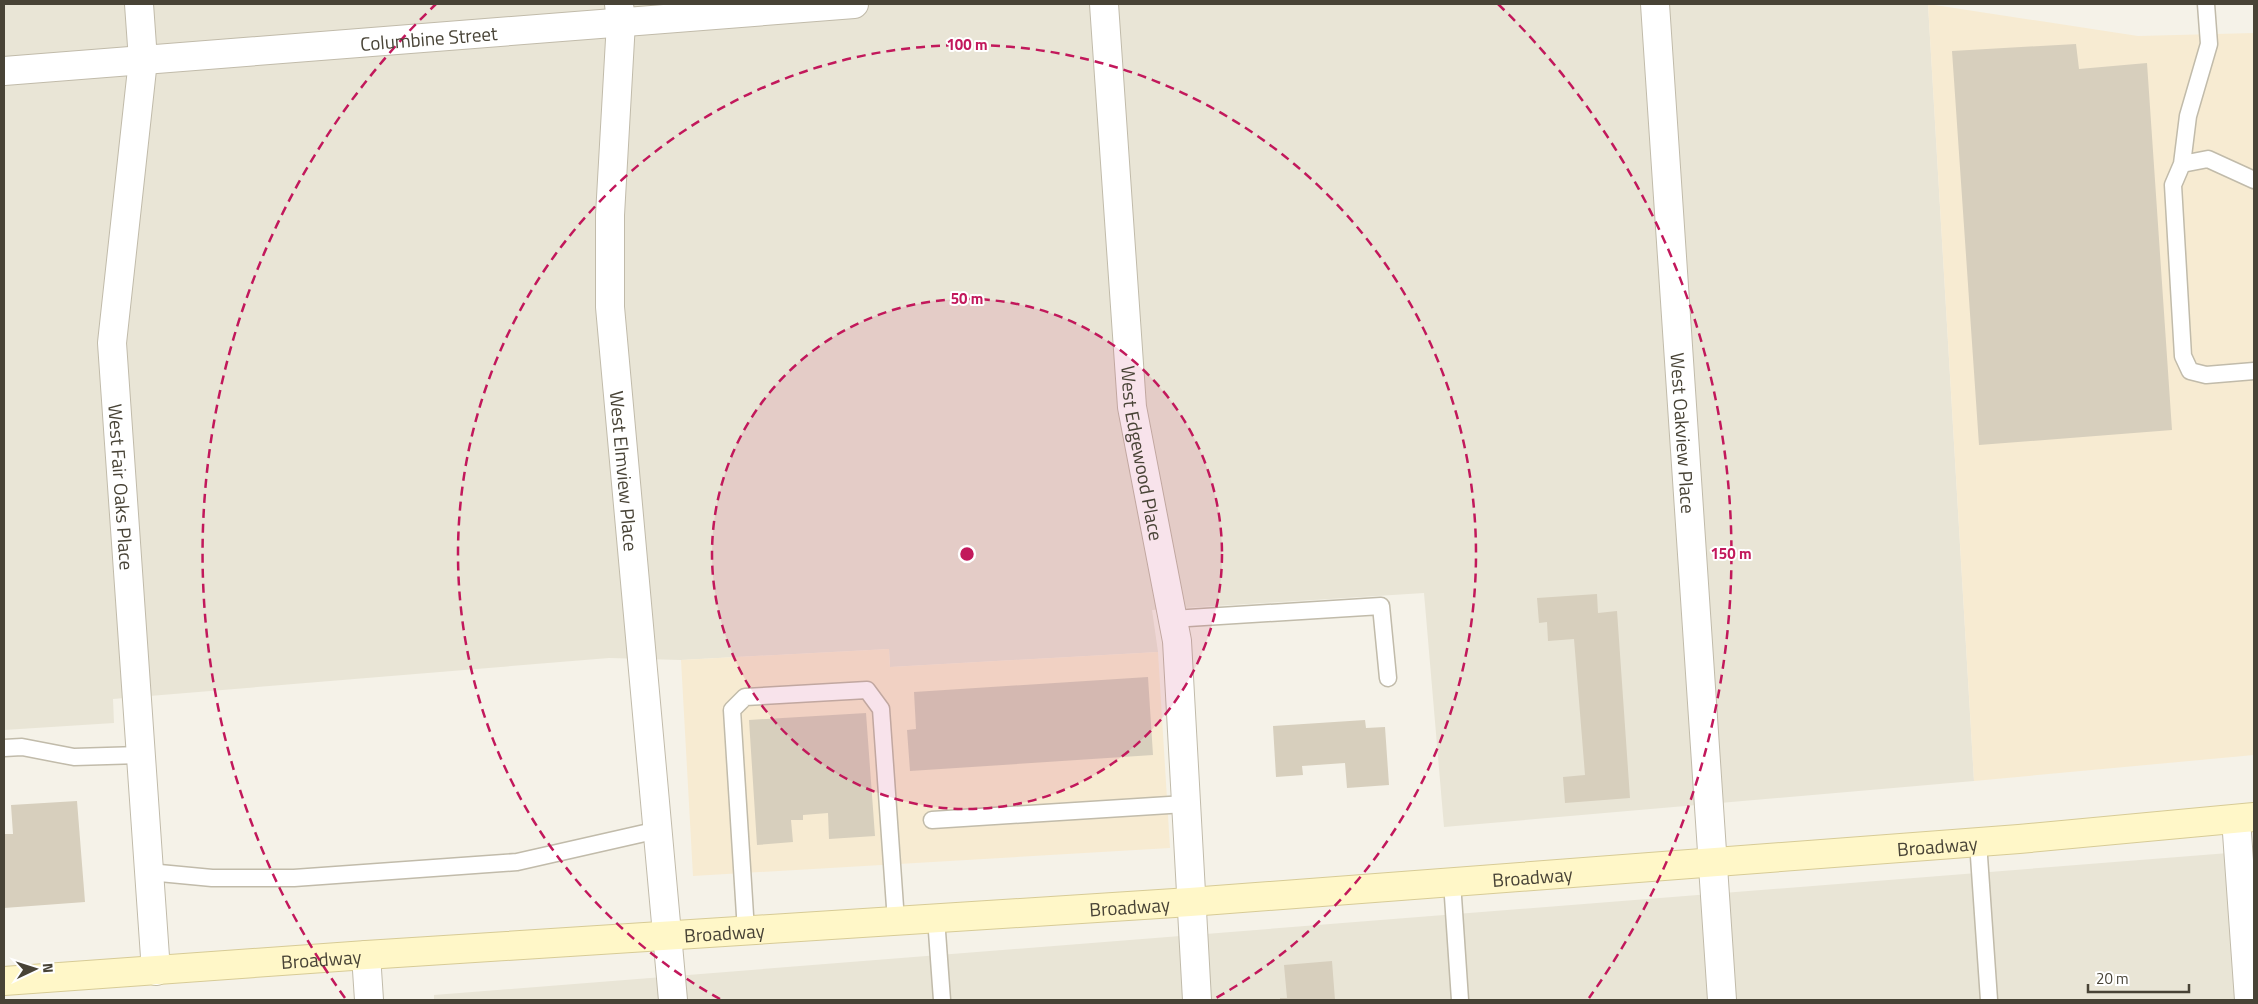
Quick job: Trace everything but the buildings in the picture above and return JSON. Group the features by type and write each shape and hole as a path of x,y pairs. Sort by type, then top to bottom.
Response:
{"main road":[{"name":"Broadway","path":"4,981 366,955 1190,902 1978,842 2245,818"}],"street":[{"name":"West Fair Oaks Place","path":"139,4 143,60 112,343 156,971"},
{"name":"Columbine Street","path":"4,71 143,60 620,13 854,4"},
{"name":"West Edgewood Place","path":"1104,4 1132,408 1177,641 1190,902 1197,1000"},
{"name":"West Oakview Place","path":"1655,4 1722,1000"},
{"name":"West Elmview Place","path":"620,13 610,215 610,307 624,476 674,1000"},
{"path":"2245,818 2249,1000"},
{"path":"366,955 369,1000"}],"lane":[{"path":"2206,4 2209,44 2188,116 2182,164 2173,185 2184,356 2190,371 2206,375 2254,371"},
{"path":"2182,164 2208,159 2254,180"},
{"path":"1172,619 1381,606 1388,678"},
{"path":"746,931 732,710 745,698 764,696 867,690 882,709 896,921"},
{"path":"4,748 22,746 74,757 140,755"},
{"path":"932,820 1185,804"},
{"path":"149,872 212,878 294,878 517,862 658,830"},
{"path":"1978,842 1989,1000"},
{"path":"1452,882 1460,1000"},
{"path":"936,918 942,1000"}],"shaded area":[{"path":"4,4 1928,4 1974,781 1444,827 1424,593 1152,610 1158,652 890,667 889,649 681,660 609,658 113,699 114,723 4,730"},
{"path":"1928,4 2138,36 2254,33 2254,755 1974,781"},
{"path":"889,649 890,667 1158,652 1170,848 693,876 681,660"},
{"path":"2254,851 2254,1000 434,1000 434,995"}]}
